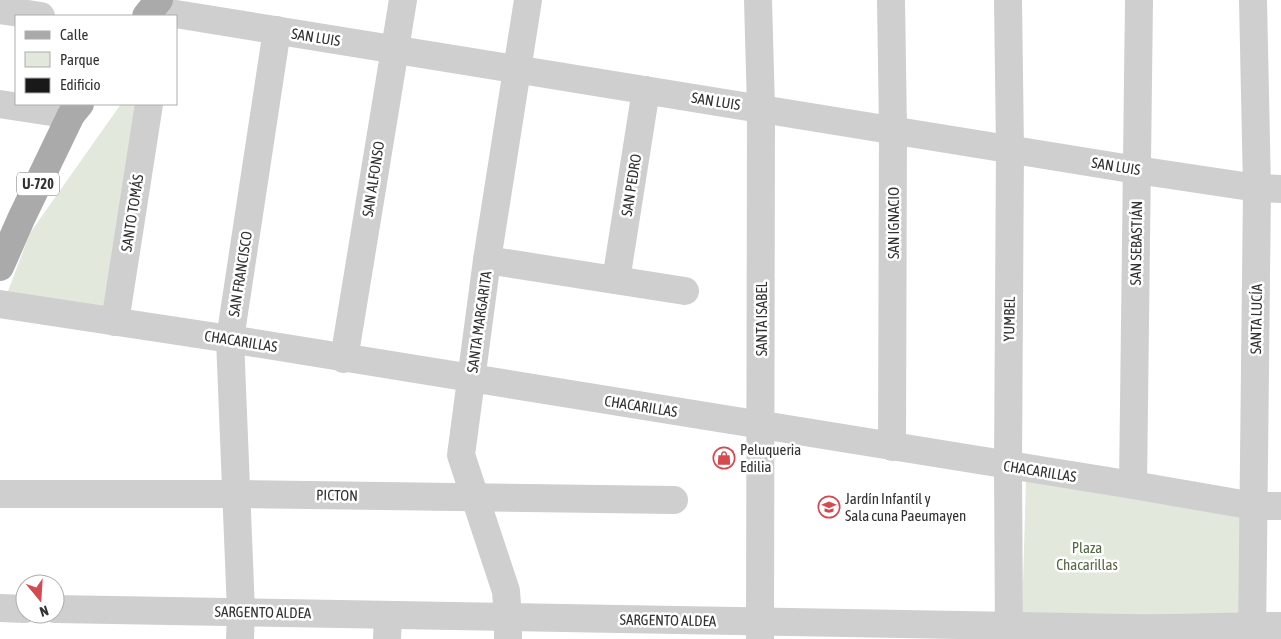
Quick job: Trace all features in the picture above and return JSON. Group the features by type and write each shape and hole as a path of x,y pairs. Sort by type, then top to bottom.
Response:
{"main road":[{"name":"U-720","path":"0,267 21,219 75,109"}],"street":[{"name":"SAN ALFONSO","path":"344,359 403,0"},
{"name":"SANTA MARGARITA","path":"508,628 506,591 461,455 487,260 528,0"},
{"name":"SAN IGNACIO","path":"891,0 893,130 892,447"},
{"name":"YUMBEL","path":"1008,0 1010,148 1009,632"},
{"name":"SAN SEBASTIÁN","path":"1133,485 1139,0"},
{"name":"SANTA LUCÍA","path":"1252,633 1254,506 1269,189 1253,0"},
{"name":"SANTA ISABEL","path":"753,1 761,108 760,630"},
{"path":"0,10 34,15"},
{"name":"SAN LUIS","path":"163,13 176,15"},
{"name":"SAN LUIS","path":"178,15 1137,170 1269,189"},
{"name":"SAN FRANCISCO","path":"240,639 241,611 230,339 277,30"},
{"name":"SAN PEDRO","path":"616,280 646,90"},
{"path":"0,104 75,109"},
{"name":"SANTO TOMÁS","path":"115,322 148,105"},
{"path":"487,260 685,290"},
{"name":"CHACARILLAS","path":"0,304 230,339 1254,506 1281,506"},
{"name":"PICTON","path":"0,494 236,494 674,500"},
{"path":"0,608 15,609"},
{"name":"SARGENTO ALDEA","path":"65,609 241,611 387,627 1130,634 1252,633 1281,626"}],"green space":[{"path":"120,105 140,105 110,319 4,302 30,233"},
{"name":"Plaza Chacarillas","path":"1026,479 1244,518 1242,616 1022,619"}],"building":[{"name":"Peluqueria Edilia","path":"719,449 732,452 728,467 715,464"}],"place":[{"name":"Peluqueria Edilia","path":"724,458"},
{"name":"Jardín Infantíl y Sala cuna Paeumayen","path":"829,507"}]}
